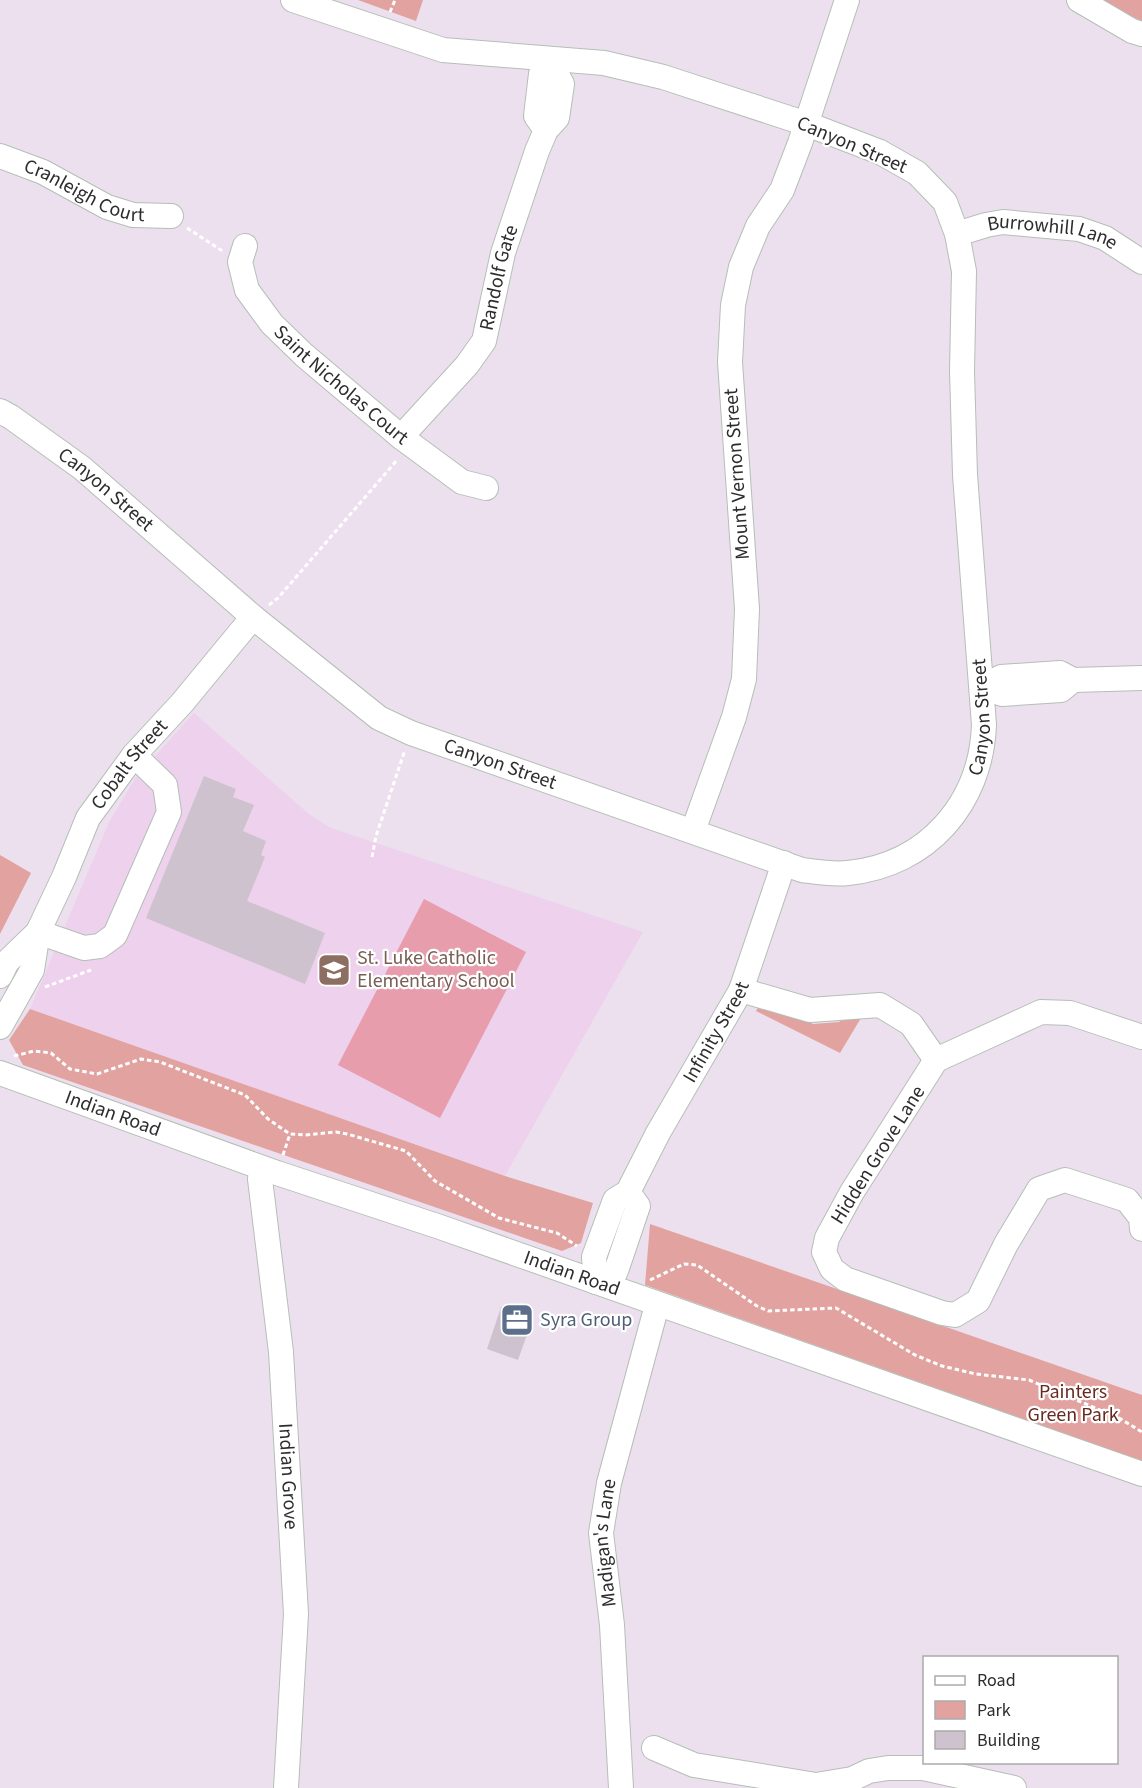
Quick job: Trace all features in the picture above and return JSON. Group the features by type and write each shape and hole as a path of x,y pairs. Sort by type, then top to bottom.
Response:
{"street":[{"name":"Canyon Street","path":"0,411 82,468 253,617 379,718 411,732 802,870 846,873 867,870 892,862 920,847 940,831 957,812 976,773 983,745 982,687 965,476 962,371 964,271 957,234 945,202 917,173 880,152 807,124 663,76 604,63 443,50 293,0"},
{"name":"Mount Vernon Street","path":"693,831 734,717 744,680 747,609 730,362 733,305 741,267 759,226 782,190 807,124 847,0"},
{"path":"1079,0 1132,31 1142,34"},
{"name":"Randolf Gate","path":"401,437 467,365 484,341 503,253 546,130 536,116 541,74 549,60"},
{"name":"Cranleigh Court","path":"0,156 43,172 107,207 133,215 171,216"},
{"name":"Burrowhill Lane","path":"957,234 1003,222 1079,229 1105,238 1142,262"},
{"name":"Saint Nicholas Court","path":"243,254 247,290 272,324 304,355 401,437 462,482 486,488"},
{"name":"Cobalt Street","path":"0,1027 32,970 38,932 88,818 134,754 182,703 253,617"},
{"path":"982,687 1005,677 1060,673 1073,680 1142,678"},
{"path":"38,932 84,948 100,946 115,936 169,812 165,785 134,754"},
{"name":"Infinity Street","path":"596,1282 594,1257 615,1200 628,1192 658,1133 741,990 784,863"},
{"name":"Cobalt Street","path":"0,976 8,962 38,932"},
{"path":"741,990 810,1010 880,1005 911,1024 936,1060 1041,1012 1070,1013 1142,1037"},
{"name":"Hidden Grove Lane","path":"936,1060 852,1192 827,1238 824,1252 832,1269 845,1279 942,1313 955,1315 978,1301 1006,1244 1039,1190 1065,1180 1127,1200 1141,1218 1142,1229"},
{"name":"Indian Road","path":"4,1065 262,1168 440,1227 1142,1474"},
{"name":"Indian Grove","path":"262,1168 260,1179 280,1352 296,1614 286,1788"},
{"path":"596,1282 615,1273 617,1268 638,1206 628,1192"},
{"name":"Madigan's Lane","path":"621,1788 612,1625 602,1533 609,1483 657,1305"},
{"path":"654,1748 694,1765 816,1785 852,1779 869,1771 888,1767 922,1768 1014,1788"}],"path":[{"path":"171,216 196,235 243,254"},
{"path":"253,617 278,598 398,458 401,437"},
{"path":"372,857 376,837 411,732"},
{"path":"38,990 91,970"},
{"path":"4,1065 33,1051 51,1053 70,1070 97,1074 141,1059 160,1062 245,1095 268,1119 290,1134 336,1132 406,1151 435,1181 499,1218 557,1233 594,1257"},
{"path":"617,1268 643,1282 684,1264 697,1265 768,1311 836,1308 924,1359 976,1374 1029,1380 1119,1418 1142,1432"}],"shaded area":[{"name":"St. Luke Catholic Elementary School","path":"194,713 309,814 331,828 643,932 505,1176 30,1009 109,822 136,777"},
{"path":"424,899 526,952 440,1118 338,1065"}],"green space":[{"path":"358,0 423,0 416,21"},
{"path":"1103,0 1142,0 1142,21 1126,14"},
{"path":"0,855 31,873 0,934"},
{"path":"761,1002 813,1024 839,1022 851,1013 864,1013 840,1053 756,1011"},
{"path":"30,1009 505,1176 593,1203 581,1243 562,1251 23,1065 9,1040"},
{"name":"Painters Green Park","path":"650,1224 1142,1395 1142,1461 645,1285"}],"building":[{"path":"204,776 236,789 233,797 254,805 243,831 266,841 261,855 265,857 247,901 325,933 305,984 146,918"},
{"path":"501,1307 533,1318 518,1360 487,1349"}],"place":[{"name":"St. Luke Catholic Elementary School","path":"334,970"},
{"name":"Syra Group","path":"517,1320"}]}
